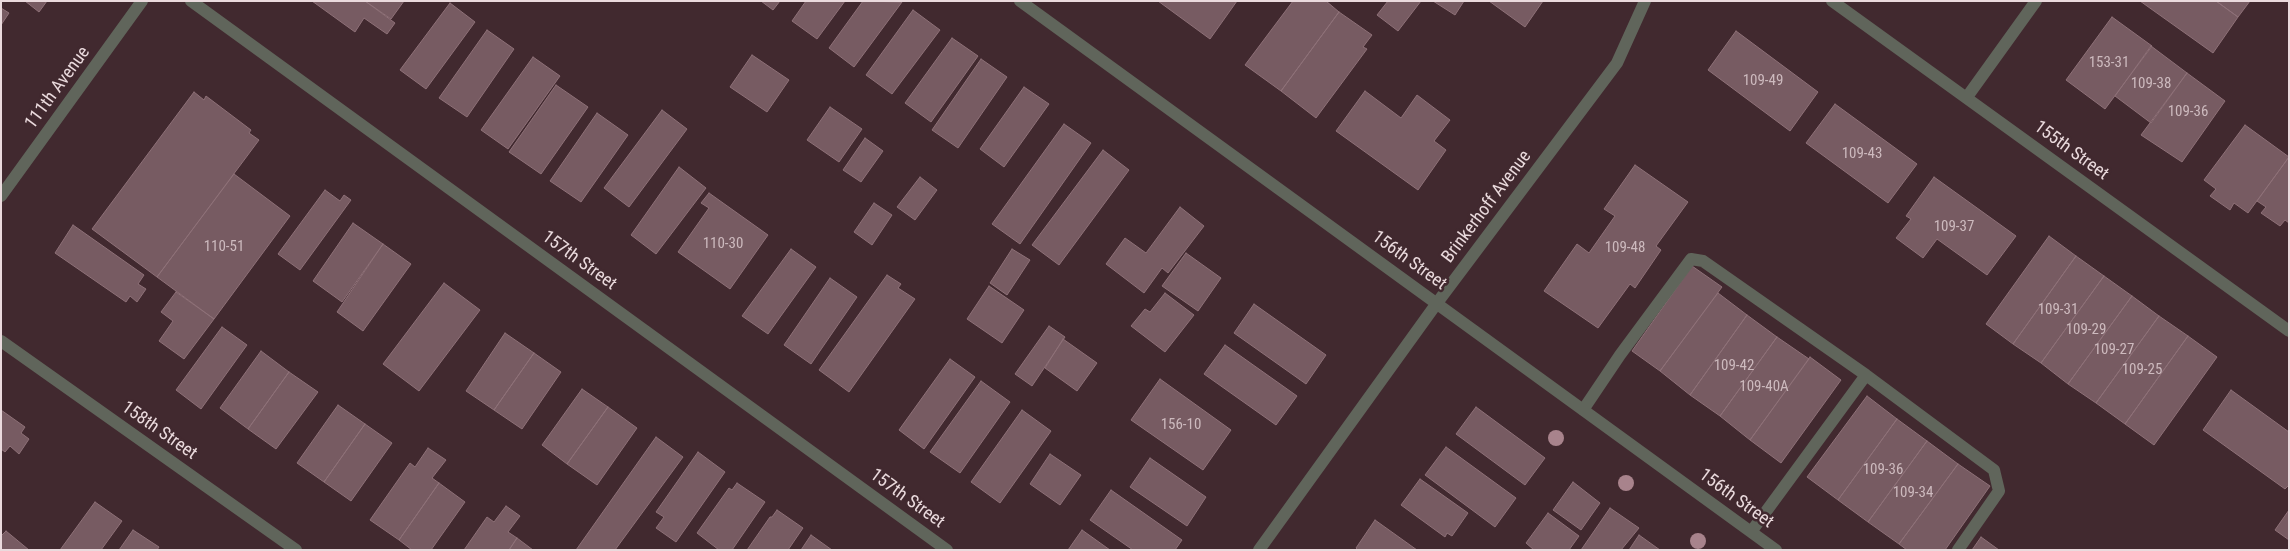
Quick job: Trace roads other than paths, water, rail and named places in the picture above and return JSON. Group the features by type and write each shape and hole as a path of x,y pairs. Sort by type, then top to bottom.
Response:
{"street":[{"name":"111th Avenue","path":"1,196 142,1"},
{"name":"157th Street","path":"191,1 947,550"},
{"name":"156th Street","path":"1020,1 1776,550"},
{"name":"Brinkerhoff Avenue","path":"1259,550 1437,303 1617,63 1645,1"},
{"name":"155th Street","path":"1832,1 2289,330"},
{"path":"1967,97 2036,1"},
{"path":"1583,410 1620,355 1691,259 1703,261 1866,375 1994,470 1999,491 1958,550"},
{"name":"158th Street","path":"1,341 296,550"},
{"path":"1751,532 1866,375"}]}
